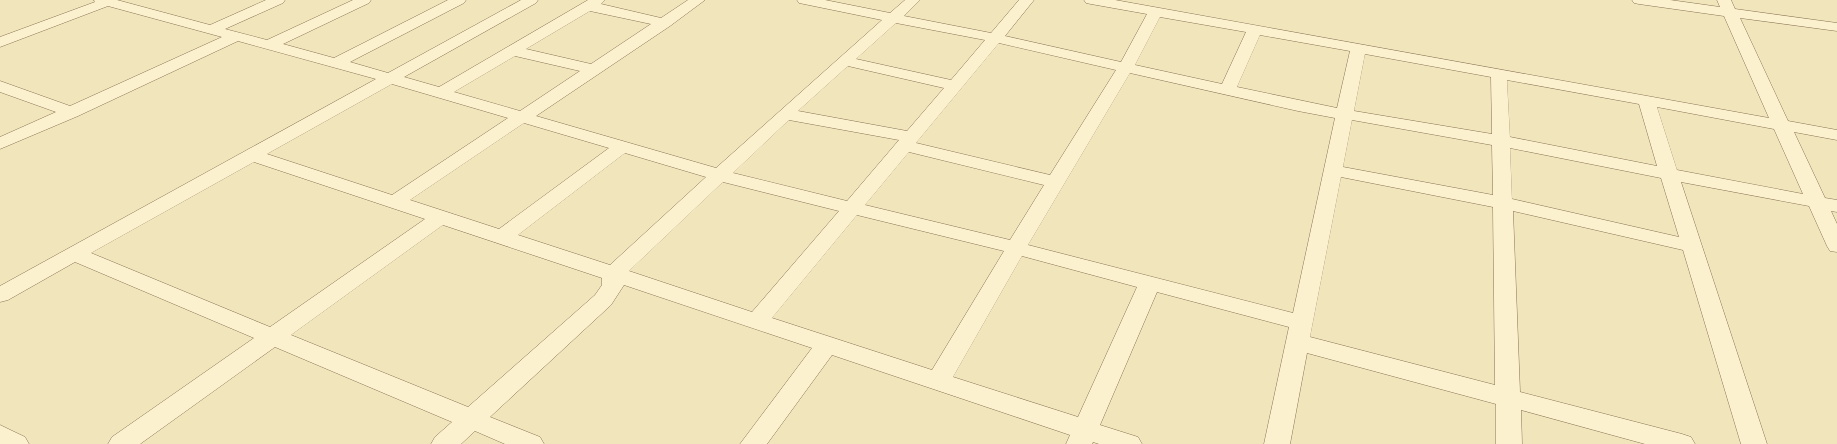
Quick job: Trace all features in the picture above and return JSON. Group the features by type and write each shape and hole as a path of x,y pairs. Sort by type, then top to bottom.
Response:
{"street":[{"path":"125,6 141,0"},
{"path":"210,30 278,0"},
{"path":"267,46 364,0"},
{"path":"334,64 459,0"},
{"path":"0,295 531,0"},
{"path":"393,203 520,116 594,70 698,0"},
{"path":"805,0 1126,66 1298,106 1500,141 1837,206"},
{"path":"612,275 718,175 913,0"},
{"path":"756,322 1027,0"},
{"path":"1091,0 1837,135"},
{"path":"1639,0 1727,6 1837,27"},
{"path":"0,42 104,1 125,6 390,78 718,175 1150,282 1508,399 1682,444"},
{"path":"439,94 593,3 666,23"},
{"path":"1727,6 1837,246"},
{"path":"938,381 1055,182 1126,66 1156,12"},
{"path":"1228,90 1255,29"},
{"path":"0,144 235,37"},
{"path":"1277,444 1358,48"},
{"path":"514,51 594,70"},
{"path":"846,61 955,86"},
{"path":"1500,73 1500,141 1509,444"},
{"path":"0,86 72,112"},
{"path":"1646,100 1754,444"},
{"path":"785,114 908,141 1055,182"},
{"path":"501,238 622,147"},
{"path":"252,155 826,346 938,381 1082,437 1129,444"},
{"path":"1332,170 1503,203 1692,246"},
{"path":"122,444 440,218"},
{"path":"74,254 531,444"},
{"path":"444,444 602,300 613,285 612,275"},
{"path":"1082,437 1150,282"},
{"path":"753,444 826,346"},
{"path":"0,435 16,444"}]}
